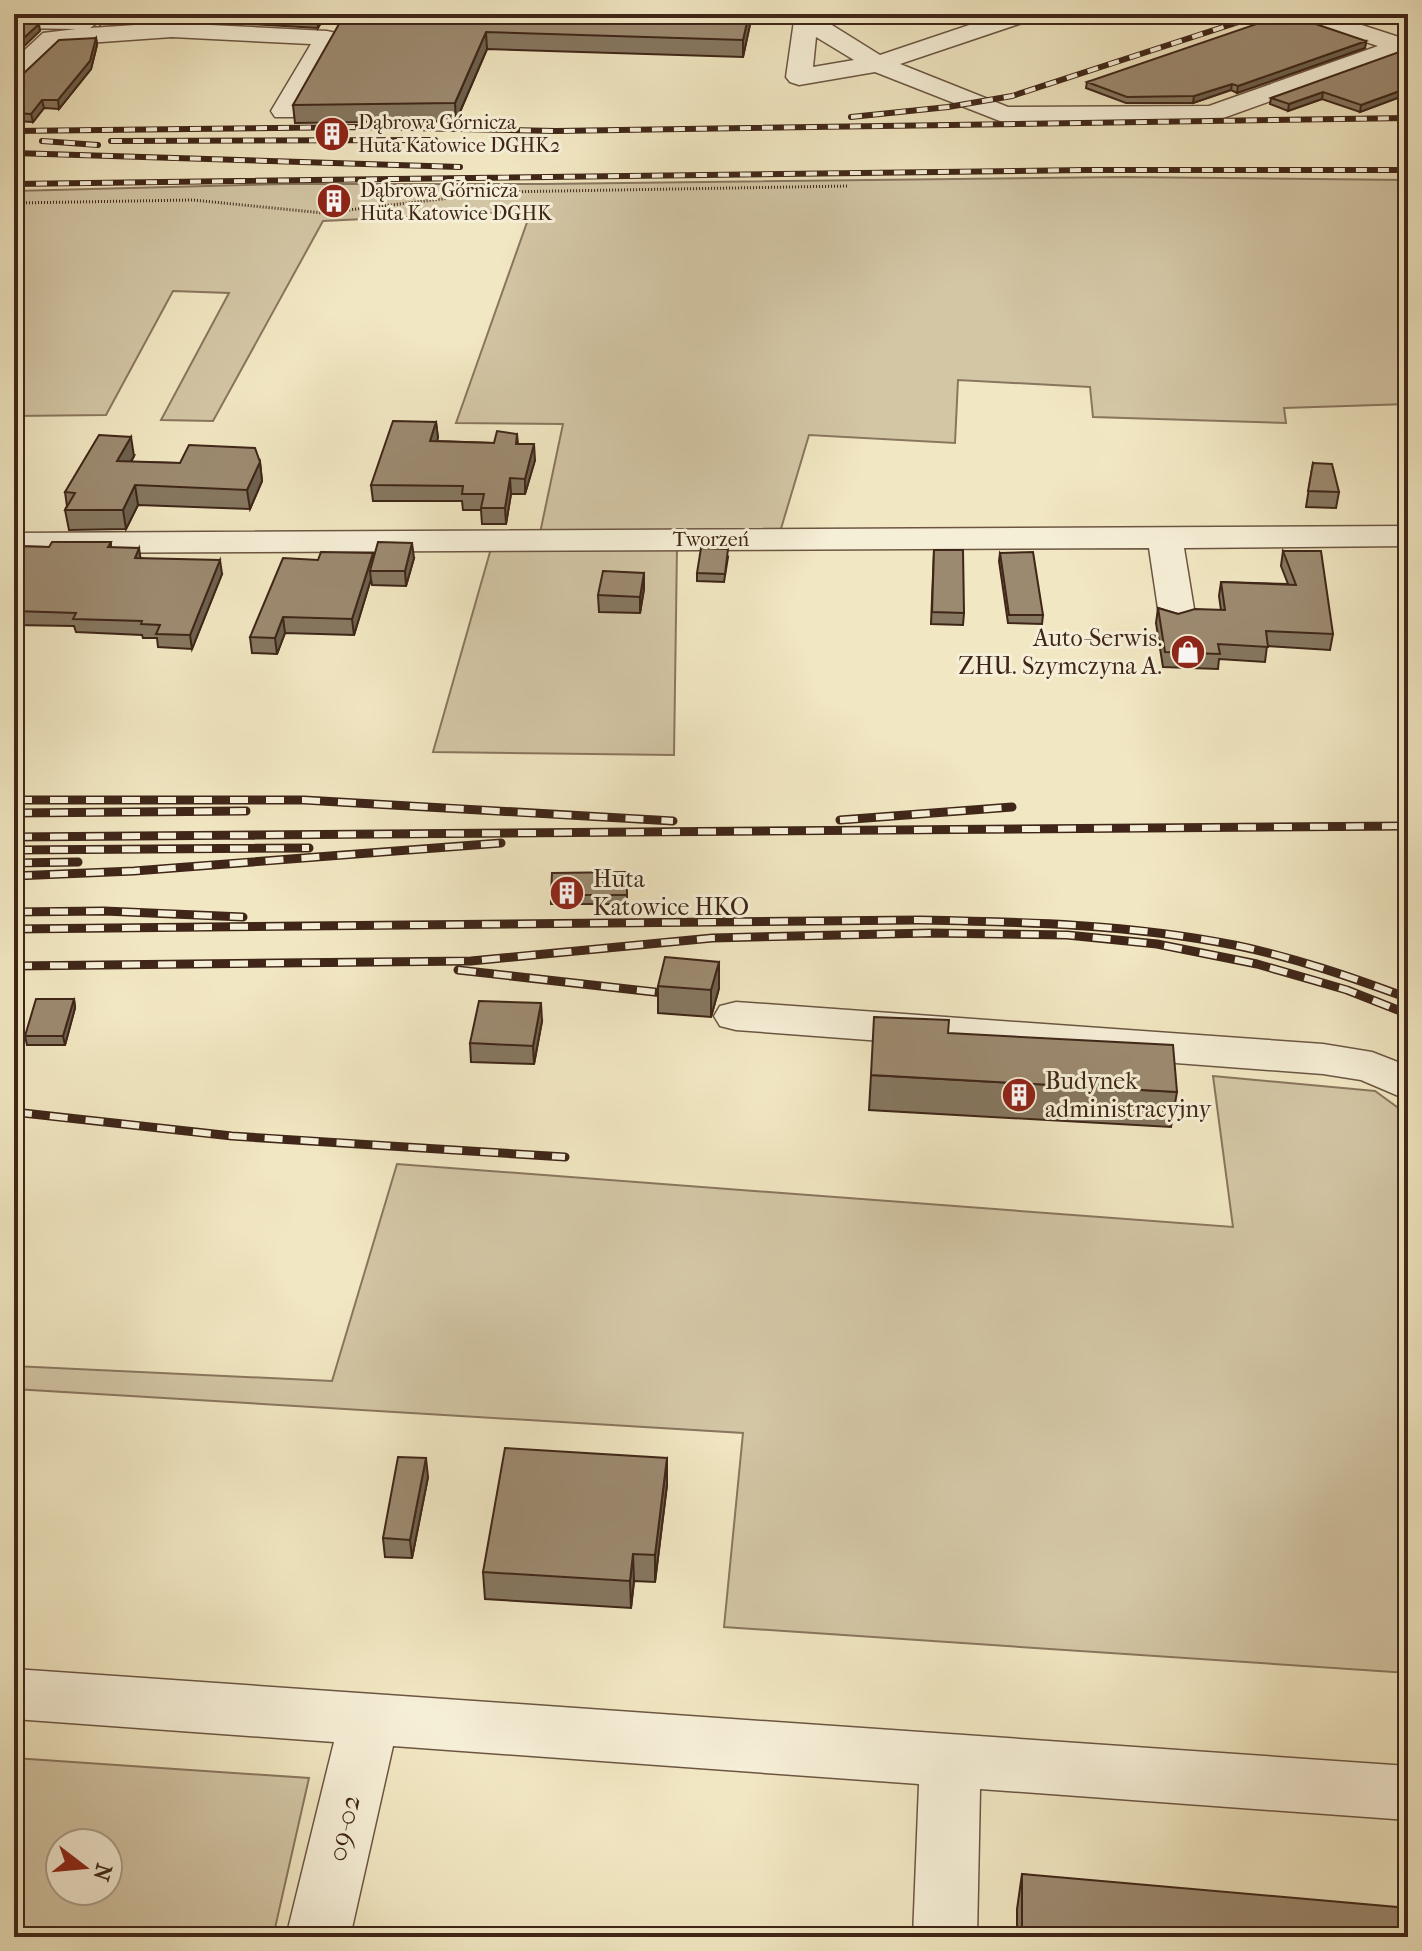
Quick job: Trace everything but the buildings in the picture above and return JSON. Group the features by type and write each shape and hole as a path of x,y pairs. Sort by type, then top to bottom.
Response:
{"street":[{"path":"14,21 54,18 145,24 151,14"},
{"path":"1026,14 877,64 799,77 806,17 877,64 1005,115 1212,114 1404,47"},
{"path":"1304,14 1404,47"},
{"path":"14,74 52,38 179,22 327,38 284,111"},
{"name":"Tworzeń","path":"14,543 1408,536"},
{"path":"1165,537 1177,615"},
{"path":"736,1016 1323,1059 1372,1067 1408,1085"},
{"path":"14,1694 1408,1793"},
{"name":"09-02","path":"318,1937 369,1719"},
{"path":"945,1937 950,1760"}],"path":[{"path":"14,203 193,200 323,213 501,192 849,186"}],"shaded area":[{"path":"1123,177 1408,180 1408,404 1284,408 1286,423 1093,417 1090,387 958,380 955,443 809,435 780,532 540,533 563,424 456,423 531,211 323,221 213,421 161,420 229,293 173,291 106,415 14,416 14,191 284,184"},
{"path":"492,545 677,547 674,755 433,752"},
{"path":"1213,1076 1375,1091 1408,1115 1408,1673 724,1627 743,1433 14,1389 14,1366 332,1381 397,1164 1233,1227"},
{"path":"14,1758 309,1778 273,1937 14,1937"}],"railway":[{"path":"851,117 948,107 1012,96 1257,16"},
{"path":"14,131 359,127 556,131 1408,118"},
{"path":"111,141 435,140"},
{"path":"42,141 98,145"},
{"path":"14,153 460,167"},
{"path":"14,184 1086,170 1408,170"},
{"path":"14,800 304,800 673,821"},
{"path":"840,820 1012,807"},
{"path":"14,813 246,811"},
{"path":"14,837 1408,826"},
{"path":"14,876 134,871 501,843"},
{"path":"14,850 309,848"},
{"path":"14,863 78,862"},
{"path":"14,912 104,911 243,917"},
{"path":"14,929 919,920 1037,923 1116,928 1234,945 1322,968 1408,998"},
{"path":"14,966 471,961 712,938 931,933 1067,935 1157,944 1257,964 1347,990 1408,1014"},
{"path":"458,970 681,995"},
{"path":"14,1112 232,1136 565,1157"}],"place":[{"name":"Dąbrowa Górnicza Huta Katowice DGHK2","path":"332,134"},
{"name":"Dąbrowa Górnicza Huta Katowice DGHK","path":"334,201"},
{"name":"Auto-Serwis. ZHU. Szymczyna A.","path":"1188,652"},
{"name":"Huta Katowice HKO","path":"567,893"},
{"name":"Budynek administracyjny","path":"1019,1095"}]}
